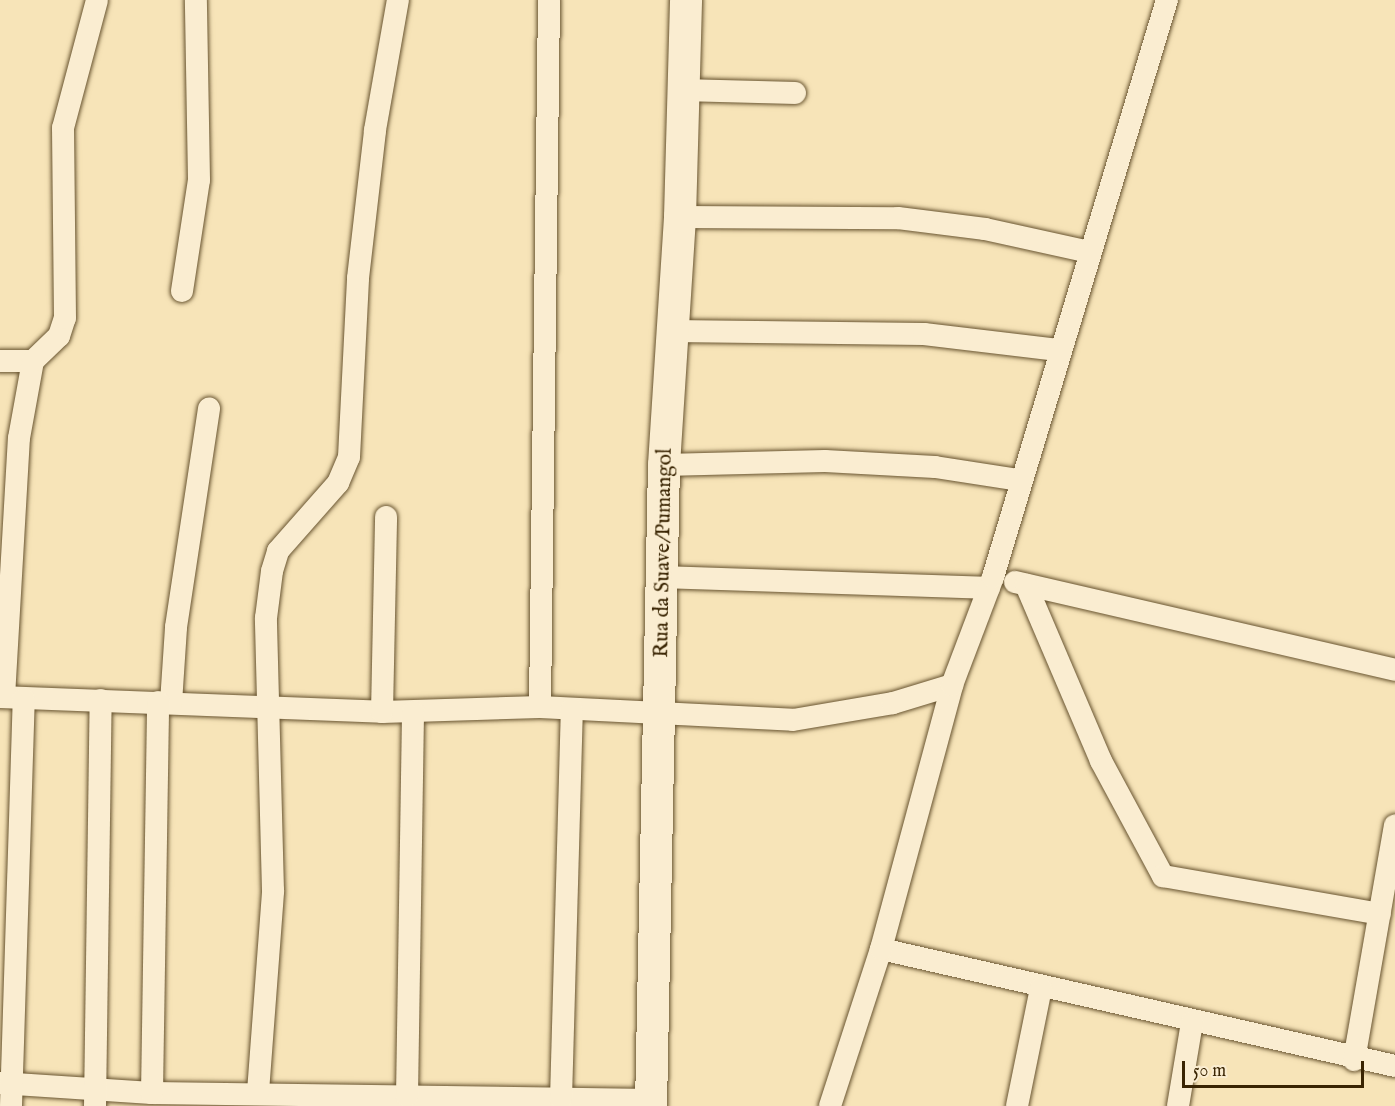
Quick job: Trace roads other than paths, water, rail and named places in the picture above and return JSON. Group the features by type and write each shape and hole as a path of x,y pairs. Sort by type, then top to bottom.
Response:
{"street":[{"path":"11,1106 6,1083 9,698 20,438 33,361 59,336 65,318 63,128 97,0"},
{"path":"182,291 199,180 196,0"},
{"path":"258,1092 272,925 266,618 278,551 338,483 349,457 358,278 375,130 398,0"},
{"path":"540,707 549,0"},
{"name":"Rua da Suave/Pumangol","path":"651,1103 664,577 664,465 680,217 686,0"},
{"path":"830,1106 881,949 952,686 991,583 1058,350 1167,0"},
{"path":"683,90 795,93"},
{"path":"680,217 898,218 985,228 1090,252"},
{"path":"672,331 924,334 1058,350"},
{"path":"0,362 33,361"},
{"path":"152,1093 165,703 209,408"},
{"path":"664,465 825,461 1019,480"},
{"path":"382,712 386,517"},
{"path":"664,577 1026,585 1395,670"},
{"path":"1026,585 1101,761 1163,876 1380,914"},
{"path":"9,698 382,712 540,707 793,720 893,703 952,686"},
{"path":"95,1098 101,700"},
{"path":"561,1099 572,709"},
{"path":"407,1096 413,712"},
{"path":"1354,1060 1395,826"},
{"path":"881,949 1354,1060 1395,1066"},
{"path":"1017,1106 1041,988"},
{"path":"1178,1106 1192,1022"},
{"path":"6,1083 95,1098 152,1093 212,1099 258,1092 345,1100 407,1096 651,1103"}]}
